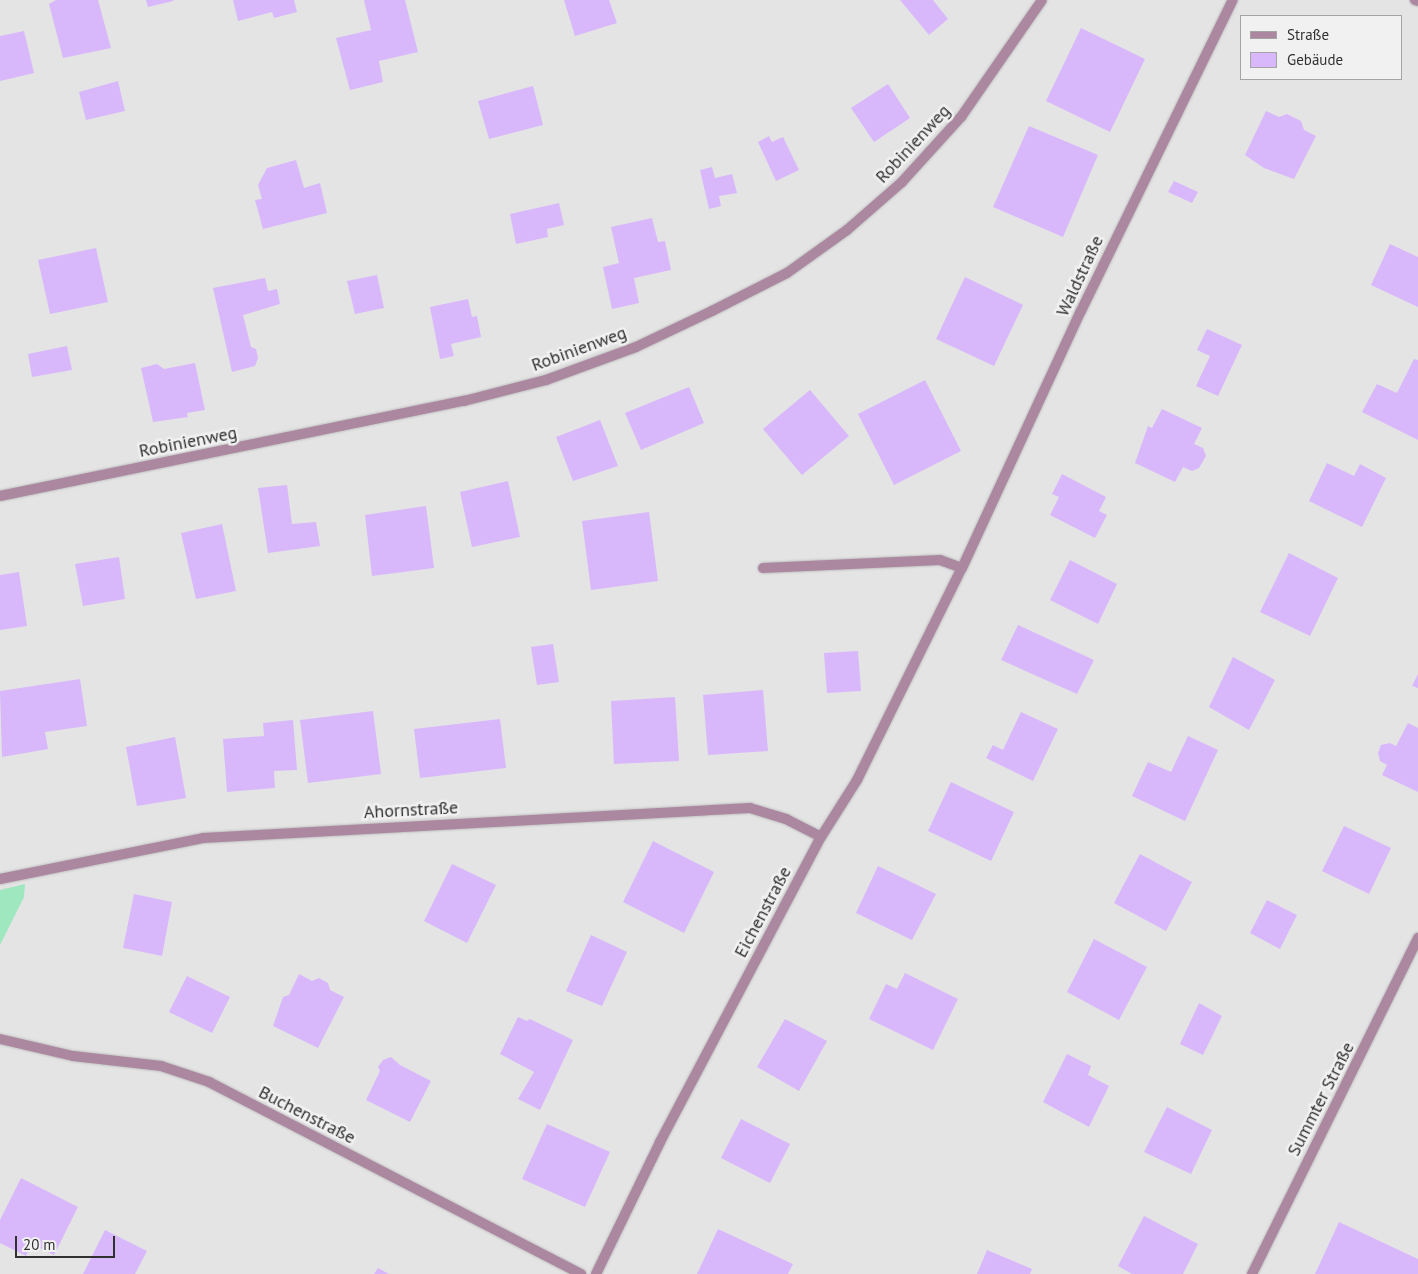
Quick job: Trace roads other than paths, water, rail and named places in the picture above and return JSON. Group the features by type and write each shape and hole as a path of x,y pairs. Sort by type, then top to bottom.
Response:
{"street":[{"name":"Robinienweg","path":"0,496 454,403 546,380 636,347 712,311 787,273 847,230 902,182 962,117 1042,0"},
{"name":"Waldstraße","path":"962,568 1085,303 1233,0"},
{"path":"763,568 940,560 962,568"},
{"name":"Eichenstraße","path":"596,1274 660,1142 821,837 857,780 962,568"},
{"name":"Ahornstraße","path":"0,879 203,838 740,808 750,808 786,819 821,837"},
{"name":"Summter Straße","path":"1252,1274 1418,938"},
{"name":"Buchenstraße","path":"0,1039 73,1056 161,1066 209,1082 582,1274"}]}
